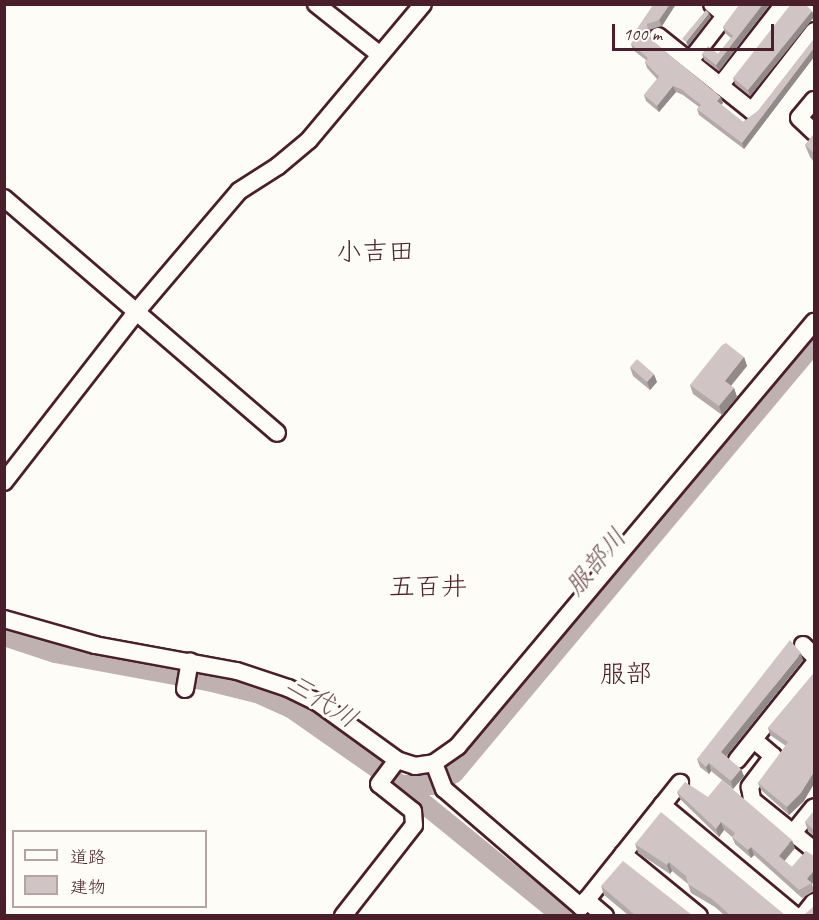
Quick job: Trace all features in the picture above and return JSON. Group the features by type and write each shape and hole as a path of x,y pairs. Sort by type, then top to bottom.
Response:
{"street":[{"path":"315,4 379,54"},
{"path":"4,482 137,311 238,191 278,166 309,140 423,4"},
{"path":"690,61 730,10 712,4"},
{"path":"720,86 784,4"},
{"path":"658,36 752,111 814,31"},
{"path":"814,100 799,118 814,132"},
{"path":"4,198 277,433"},
{"path":"4,619 95,645 190,662 288,688 317,702 396,761 415,766 435,766 458,746 814,322"},
{"path":"185,687 190,662"},
{"path":"737,760 814,664"},
{"path":"754,740 773,756 750,787 752,800 814,850"},
{"path":"343,915 414,825 413,811 379,784 396,761"},
{"path":"435,766 444,789 581,907 680,783"},
{"path":"662,805 795,915"},
{"path":"793,833 814,807"},
{"path":"623,854 699,915"},
{"path":"586,900 605,915"},
{"path":"803,915 814,902"}],"building":[{"path":"654,4 670,4 659,20 647,24 649,38 721,97 717,101 743,122 758,111 814,39 814,48 742,143 697,109 701,105 681,89 673,86 657,106 644,95 659,77 645,62 648,58 631,44 638,35 635,32"},
{"path":"740,4 763,4 716,65 702,54 708,46 718,54 733,36 723,27"},
{"path":"791,4 805,4 812,11 748,90 733,78"},
{"path":"706,10 709,13 686,42 682,39"},
{"path":"814,134 814,153 805,145"},
{"path":"726,343 744,357 725,381 734,388 719,406 690,385"},
{"path":"637,359 654,374 647,382 630,367"},
{"path":"790,640 801,653 721,752 741,769 731,781 709,763 706,767 697,759"},
{"path":"814,673 814,772 801,793 787,807 758,783 788,742 768,728"},
{"path":"722,780 792,840 779,856 792,867 806,851 814,856 814,870 807,879 812,883 799,890 751,847 748,850 732,837 735,833 721,822 716,829 677,792 685,782 708,797"},
{"path":"814,811 814,830 805,822"},
{"path":"661,812 785,915 730,915 712,899 688,884 686,876 669,862 667,865 635,844"},
{"path":"623,861 692,915 635,915 601,886"},
{"path":"814,906 814,915 804,915"}],"waterway":[{"name":"服部川","path":"401,785 433,785 454,773 814,343"},
{"name":"三代川","path":"4,636 55,653 208,681 257,693 291,708 401,785 562,916"}],"district":[{"name":"小吉田","path":"375,252"},
{"name":"五百井","path":"428,587"},
{"name":"服部","path":"626,674"}]}
